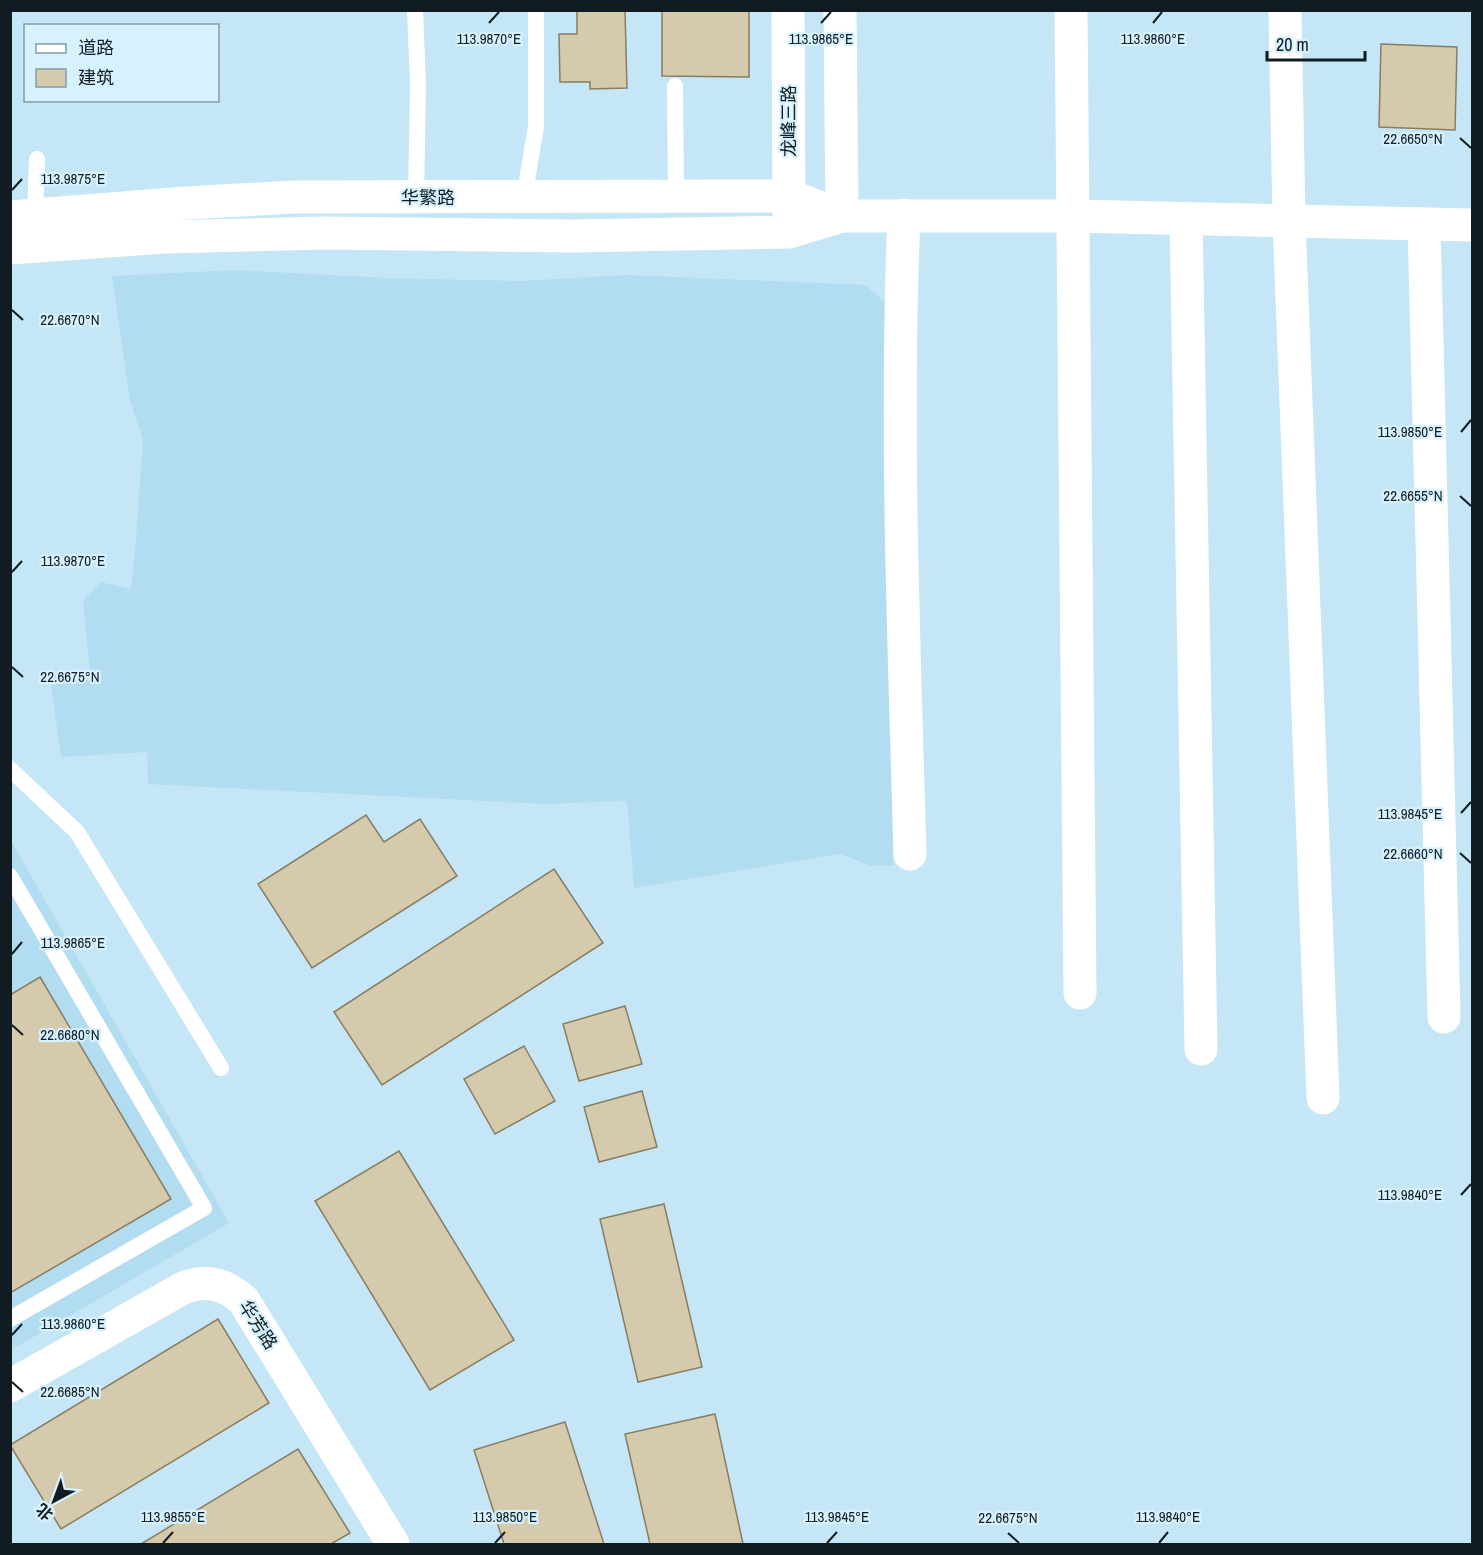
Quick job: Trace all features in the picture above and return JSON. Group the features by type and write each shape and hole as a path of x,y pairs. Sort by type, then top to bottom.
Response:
{"street":[{"name":"龙峰三路","path":"788,10 789,232"},
{"path":"840,10 842,216"},
{"path":"1071,10 1080,993"},
{"path":"1285,10 1289,221 1323,1098"},
{"name":"华繁路","path":"23,217 186,203 295,197 790,196 842,216"},
{"name":"华繁路","path":"10,248 166,237 324,233 573,236 789,232 842,216 910,214 1473,225"},
{"path":"910,214 901,298 901,504 910,854"},
{"path":"1186,219 1201,1049"},
{"path":"1424,224 1444,1017"},
{"name":"华芳路","path":"10,1386 183,1288 196,1283 210,1283 223,1287 234,1292 244,1301 393,1545"}],"lane":[{"path":"415,10 418,84 416,198"},
{"path":"524,198 536,128 536,10"},
{"path":"675,86 676,197"},
{"path":"23,217 37,159"},
{"path":"10,769 77,832 221,1068"},
{"path":"10,876 204,1208 10,1319"}],"shaded area":[{"path":"236,270 387,278 522,281 627,275 865,285 889,306 893,865 872,866 840,854 634,888 627,801 543,804 148,784 147,752 61,757 49,671 91,681 83,600 101,582 131,589 135,552 143,440 130,400 112,276"},
{"path":"10,839 229,1223 11,1350 10,1350"}],"building":[{"path":"577,10 625,10 627,88 590,89 590,82 560,82 559,34 577,34"},
{"path":"662,10 749,10 749,77 662,76"},
{"path":"1381,44 1457,47 1455,130 1379,127"},
{"path":"366,815 384,842 420,819 457,876 312,968 258,884"},
{"path":"554,869 603,943 382,1085 334,1012"},
{"path":"40,977 171,1199 10,1293 10,995"},
{"path":"625,1006 642,1064 579,1081 563,1024"},
{"path":"524,1046 555,1101 495,1134 464,1079"},
{"path":"642,1091 657,1147 599,1162 584,1107"},
{"path":"399,1151 514,1340 430,1390 315,1201"},
{"path":"664,1204 702,1367 638,1382 600,1219"},
{"path":"218,1319 269,1403 61,1529 10,1445"},
{"path":"715,1414 743,1544 650,1544 625,1434"},
{"path":"565,1422 604,1544 504,1544 474,1450"},
{"path":"298,1449 350,1533 331,1544 141,1544"}]}
